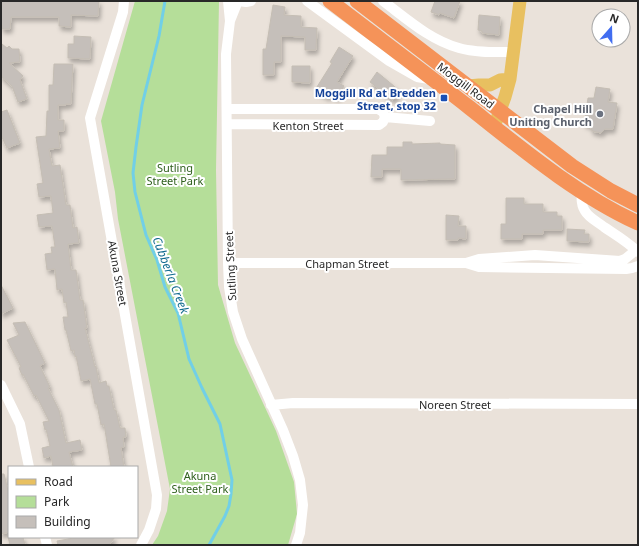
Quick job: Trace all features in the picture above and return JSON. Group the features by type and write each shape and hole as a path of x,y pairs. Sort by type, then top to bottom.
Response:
{"highway":[{"name":"Moggill Road","path":"330,1 494,127 582,192 610,209 638,223"},
{"name":"Moggill Road","path":"357,1 582,173 611,191 638,205"}],"main road":[{"path":"494,127 510,79 520,1"},
{"path":"468,86 490,85 500,80 510,79"}],"street":[{"name":"Akuna Street","path":"124,1 123,12 90,118 157,495 156,509 142,545"},
{"name":"Sutling Street","path":"228,1 230,21 226,54 228,263 233,312 242,340 293,456 300,480 303,505 300,533 296,545"},
{"name":"Sutling Street","path":"230,21 239,1"},
{"path":"239,1 251,1"},
{"name":"Moggill Road","path":"307,1 389,61 417,77 433,80"},
{"name":"Moggill Road","path":"383,1 421,29 447,44 460,49 514,52"},
{"name":"Kenton Street","path":"227,109 378,109 383,112 385,117"},
{"name":"Kenton Street","path":"385,117 430,121"},
{"name":"Kenton Street","path":"227,124 379,125 383,122 385,117"},
{"path":"582,192 582,206 589,216 637,251"},
{"name":"Chapman Street","path":"228,263 466,263 479,259 535,256 620,261 637,251"},
{"name":"Chapman Street","path":"466,263 479,267 626,269 638,266"},
{"path":"1,385 20,424 29,466"},
{"name":"Noreen Street","path":"271,406 293,403 638,404"}],"green space":[{"name":"Sutling Street Park","path":"135,1 219,1 216,170 218,285 235,343 276,431 294,482 297,514 288,545 152,545 158,536 167,511 170,489 118,219 115,192 101,121"}],"building":[{"path":"1,1 99,1 98,16 71,15 71,27 59,26 59,17 11,17 10,29 2,29"},
{"path":"435,1 460,1 454,18 440,13 439,15 431,12"},
{"path":"273,5 285,7 284,15 301,16 301,27 317,28 316,50 305,50 305,37 281,36 281,62 274,62 274,75 263,75 263,49 266,49"},
{"path":"479,15 500,17 499,35 482,33 482,31 478,30"},
{"path":"74,36 91,37 90,59 68,58 68,44 74,44"},
{"path":"2,44 7,48 9,46 12,49 19,49 20,62 9,63 23,76 20,80 27,99 18,102 12,86 1,76"},
{"path":"339,47 353,56 337,82 344,86 337,98 330,94 328,97 315,90 332,63 330,62"},
{"path":"54,64 73,64 71,104 58,105 58,120 64,120 64,131 58,131 60,148 49,149 52,166 60,165 66,205 70,205 73,228 77,227 79,243 68,244 71,270 76,270 80,300 83,300 87,328 85,328 95,367 96,366 99,383 106,381 107,386 109,386 114,410 116,410 120,428 125,428 126,437 123,437 124,447 121,448 124,466 111,466 104,424 101,425 90,379 81,381 74,350 71,351 63,317 68,317 66,302 64,303 62,289 57,290 55,269 47,270 45,254 52,253 51,247 55,247 52,226 39,227 37,215 53,213 51,196 39,197 37,184 43,183 36,137 46,136 47,111 49,111 49,85 53,85"},
{"path":"292,66 310,66 310,83 292,82"},
{"path":"377,72 400,91 393,100 370,82"},
{"name":"Chapel Hill Uniting Church","path":"596,87 610,89 608,102 617,103 613,129 605,129 601,133 592,131 590,125 584,124 588,98 594,98"},
{"path":"7,110 20,143 7,148 1,135 1,112"},
{"path":"403,142 412,142 412,144 440,143 455,145 455,179 401,180 401,169 382,169 382,177 371,177 372,155 387,155 387,147 403,147"},
{"path":"506,198 524,198 524,204 543,204 543,212 557,212 557,216 562,216 562,230 543,230 543,234 522,234 522,239 501,239 501,224 506,224"},
{"path":"446,215 459,216 458,226 466,226 466,239 458,238 458,240 446,240"},
{"path":"567,229 585,230 584,234 589,234 589,242 567,241"},
{"path":"1,285 13,308 1,314"},
{"path":"25,322 45,363 40,366 50,387 48,388 59,410 66,443 80,440 82,450 69,452 73,466 53,466 51,456 44,458 42,448 50,446 43,422 49,421 36,395 34,396 23,374 22,375 19,368 21,367 7,340 19,335 13,323"},
{"path":"1,474 4,474 8,491 8,532 1,534"},
{"path":"8,538 23,538 25,545 10,545"},
{"path":"74,538 114,538 109,545 58,545 57,541"}],"waterway":[{"name":"Cubberla Creek","path":"165,1 159,36 142,105 133,173 135,192 146,235 157,260 165,287 178,313 189,359 220,424 232,480 229,506 209,545"}],"place":[{"name":"Moggill Rd at Bredden Street, stop 32","path":"444,98"},
{"name":"Chapel Hill Uniting Church","path":"600,114"}],"park label":[{"name":"Akuna Street Park","path":"200,481"}]}
